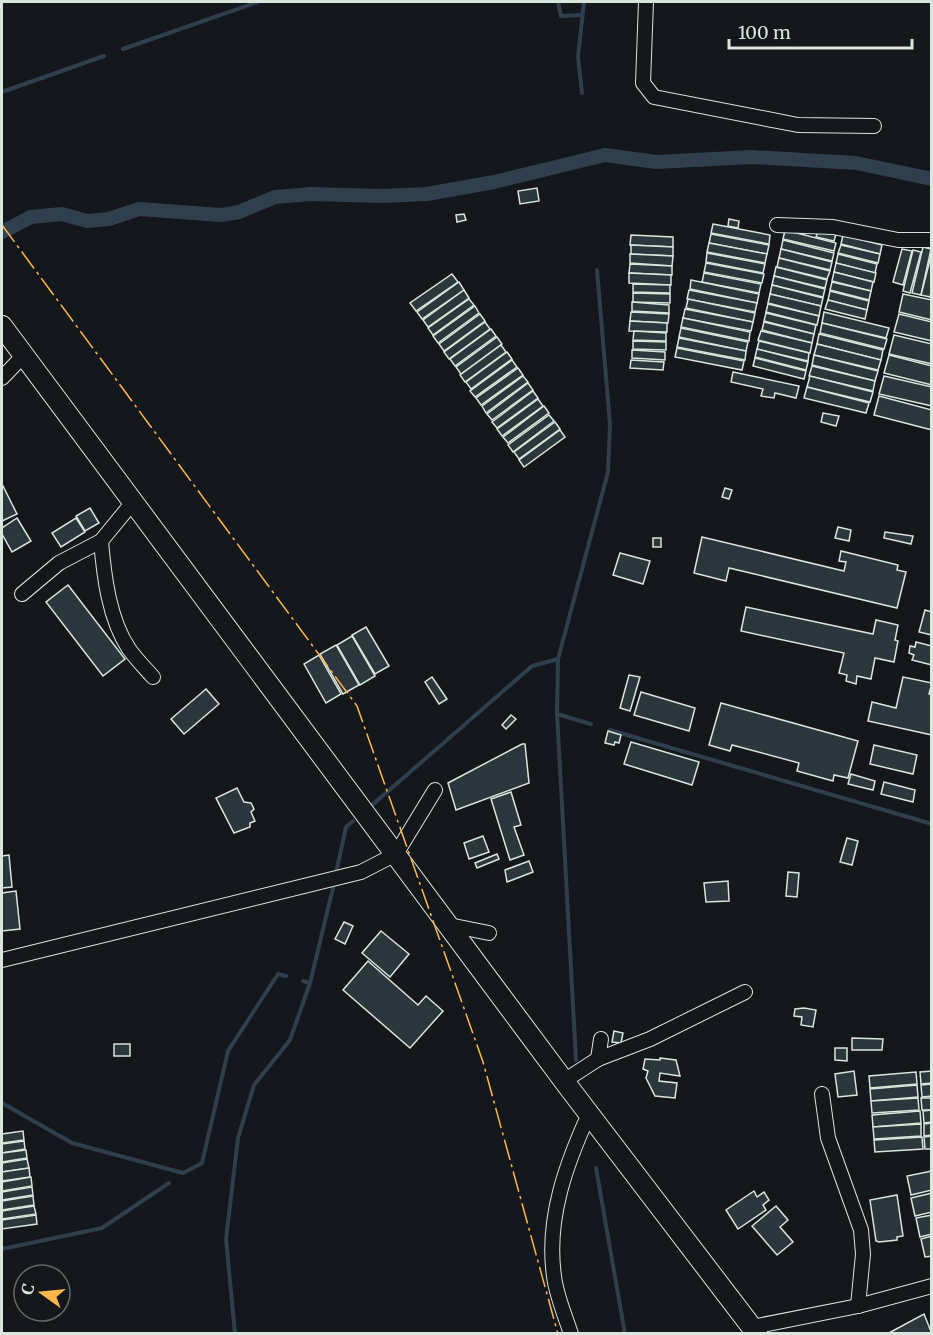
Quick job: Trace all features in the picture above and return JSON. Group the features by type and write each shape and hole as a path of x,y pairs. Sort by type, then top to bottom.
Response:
{"highway":[{"path":"2,326 564,1081 755,1330"}],"street":[{"path":"646,2 643,84 654,97 798,125 874,126"},
{"path":"777,225 833,227 898,240 932,240"},
{"path":"2,378 23,356"},
{"path":"22,594 59,563 101,541 133,502"},
{"path":"101,541 104,574 114,614 128,647 153,677"},
{"path":"2,960 348,876 396,854 435,790"},
{"path":"449,925 489,933"},
{"path":"564,1081 598,1059 650,1039 745,992"},
{"path":"598,1059 601,1039"},
{"path":"822,1094 828,1138 861,1230 863,1254 858,1306"},
{"path":"571,1334 554,1276 557,1203 570,1156 589,1114"},
{"path":"755,1330 932,1286"}],"building":[{"path":"537,188 539,201 520,204 518,191"},
{"path":"464,214 466,220 457,222 456,215"},
{"path":"729,219 739,221 738,228 728,226"},
{"path":"713,224 770,235 769,244 711,233"},
{"path":"785,230 836,243 834,251 783,239"},
{"path":"818,231 836,234 834,241 816,237"},
{"path":"711,234 769,245 767,254 709,243"},
{"path":"631,235 673,237 673,247 630,245"},
{"path":"843,235 882,245 880,254 841,244"},
{"path":"783,240 834,253 832,261 781,249"},
{"path":"709,243 767,254 765,263 707,252"},
{"path":"631,245 673,247 673,256 631,254"},
{"path":"841,245 880,254 878,263 838,253"},
{"path":"923,247 931,249 921,295 912,293"},
{"path":"781,249 832,262 830,270 779,258"},
{"path":"902,249 912,251 903,285 893,282"},
{"path":"913,250 921,252 910,293 903,291"},
{"path":"932,252 932,289 930,297 921,295"},
{"path":"707,253 765,264 763,273 706,262"},
{"path":"630,254 673,256 672,266 630,263"},
{"path":"838,254 877,264 875,273 836,263"},
{"path":"779,258 830,271 827,279 777,267"},
{"path":"706,263 764,274 762,283 704,272"},
{"path":"836,263 876,273 874,282 834,272"},
{"path":"630,264 672,266 672,275 629,273"},
{"path":"776,267 827,280 825,288 774,276"},
{"path":"834,272 873,282 871,291 832,281"},
{"path":"629,273 671,275 671,285 629,283"},
{"path":"704,273 761,284 759,293 702,282"},
{"path":"452,274 458,282 416,311 410,303"},
{"path":"774,276 825,289 823,297 772,285"},
{"path":"691,280 759,294 757,303 690,289"},
{"path":"459,282 464,290 422,319 417,312"},
{"path":"832,282 871,291 869,300 830,290"},
{"path":"633,284 670,285 670,293 633,292"},
{"path":"772,285 823,298 821,306 770,294"},
{"path":"464,290 469,298 428,327 423,320"},
{"path":"689,290 757,303 755,312 687,299"},
{"path":"830,291 869,301 867,310 828,300"},
{"path":"633,293 670,294 670,303 633,302"},
{"path":"770,294 821,306 819,316 768,303"},
{"path":"903,294 932,300 932,320 899,312"},
{"path":"469,299 474,305 433,335 428,328"},
{"path":"688,299 755,313 753,322 686,308"},
{"path":"828,300 867,310 865,319 825,309"},
{"path":"632,302 669,305 669,313 632,311"},
{"path":"768,304 819,316 817,325 766,312"},
{"path":"475,306 479,313 438,343 433,336"},
{"path":"685,309 753,322 751,331 683,318"},
{"path":"631,312 669,314 668,323 630,321"},
{"path":"824,312 889,328 886,338 822,323"},
{"path":"766,313 816,325 814,334 764,321"},
{"path":"480,314 485,321 444,351 439,344"},
{"path":"899,314 932,322 932,341 894,332"},
{"path":"683,318 750,332 749,341 681,327"},
{"path":"630,321 667,323 667,332 629,331"},
{"path":"485,322 490,329 449,359 444,352"},
{"path":"764,322 814,334 812,343 762,330"},
{"path":"822,323 887,339 884,349 820,333"},
{"path":"681,328 748,342 746,351 679,337"},
{"path":"491,329 496,336 455,366 450,359"},
{"path":"634,331 666,333 666,341 633,340"},
{"path":"761,331 812,343 810,353 758,340"},
{"path":"819,334 883,350 881,360 817,344"},
{"path":"894,335 932,344 932,364 889,354"},
{"path":"497,337 502,344 461,374 456,367"},
{"path":"679,338 746,351 745,360 677,347"},
{"path":"633,341 666,342 666,350 633,349"},
{"path":"759,341 809,353 808,361 757,349"},
{"path":"817,344 881,360 878,370 814,355"},
{"path":"501,345 506,352 465,382 460,375"},
{"path":"677,348 744,361 742,370 675,357"},
{"path":"757,349 808,362 806,370 755,357"},
{"path":"632,350 665,352 665,360 632,358"},
{"path":"507,352 512,359 471,389 466,382"},
{"path":"814,355 878,371 875,381 812,365"},
{"path":"889,355 932,366 932,385 884,373"},
{"path":"755,358 806,371 804,379 753,366"},
{"path":"512,360 517,367 475,397 470,391"},
{"path":"631,360 664,362 663,370 630,368"},
{"path":"812,366 875,381 873,391 809,376"},
{"path":"518,368 523,375 481,405 476,398"},
{"path":"733,372 799,386 796,398 775,393 774,398 761,396 763,389 731,382"},
{"path":"523,376 528,382 486,413 482,406"},
{"path":"810,376 873,392 870,402 807,387"},
{"path":"884,376 932,387 932,406 879,394"},
{"path":"528,383 533,390 492,420 487,414"},
{"path":"807,387 869,403 866,413 804,398"},
{"path":"533,391 538,398 497,428 492,422"},
{"path":"879,396 932,410 932,430 874,415"},
{"path":"538,399 543,406 502,436 497,429"},
{"path":"544,406 549,413 508,443 503,437"},
{"path":"823,413 839,416 836,426 821,422"},
{"path":"549,415 554,421 513,452 508,445"},
{"path":"555,422 560,429 519,459 514,452"},
{"path":"560,430 565,437 524,467 519,460"},
{"path":"2,484 17,514 2,521"},
{"path":"725,488 732,490 729,499 722,497"},
{"path":"90,508 99,523 85,531 76,516"},
{"path":"17,518 31,541 12,552 2,534 2,528"},
{"path":"76,518 85,532 61,547 52,533"},
{"path":"838,527 851,530 849,541 835,538"},
{"path":"885,532 913,536 911,544 884,538"},
{"path":"702,537 844,571 846,562 839,561 841,551 898,565 897,570 906,572 897,608 729,568 726,581 694,573"},
{"path":"653,538 661,538 661,547 653,547"},
{"path":"620,553 650,561 643,584 613,575"},
{"path":"68,585 125,659 103,676 46,602"},
{"path":"746,607 873,634 876,620 898,625 894,662 875,658 871,679 857,676 856,684 846,681 847,675 839,673 844,653 741,631"},
{"path":"925,610 932,612 932,635 919,632"},
{"path":"366,627 389,666 375,674 352,635"},
{"path":"352,636 375,676 360,685 337,645"},
{"path":"916,642 932,646 932,665 912,660 914,655 909,653 910,646 915,647"},
{"path":"336,645 359,685 343,694 320,654"},
{"path":"319,655 341,694 326,703 304,664"},
{"path":"629,675 640,677 630,711 620,708"},
{"path":"432,677 447,699 439,704 425,682"},
{"path":"903,677 932,683 929,694 932,694 932,735 868,721 872,702 896,708"},
{"path":"206,689 219,704 184,734 171,719"},
{"path":"641,692 695,708 689,731 634,715"},
{"path":"721,703 858,741 848,778 834,775 833,781 797,771 799,763 732,745 730,751 709,745"},
{"path":"511,715 516,719 506,729 502,725"},
{"path":"608,731 621,735 619,743 615,742 614,745 605,743"},
{"path":"631,742 699,762 692,785 624,764"},
{"path":"525,744 529,783 456,810 448,783"},
{"path":"874,745 917,755 913,774 870,764"},
{"path":"851,774 875,781 873,790 848,784"},
{"path":"884,782 915,790 913,802 881,794"},
{"path":"237,788 244,802 251,803 254,809 251,812 255,821 250,823 250,827 234,833 216,798"},
{"path":"511,792 521,825 514,827 524,855 510,860 491,799"},
{"path":"483,836 489,852 469,859 464,843"},
{"path":"847,838 858,841 852,865 840,862"},
{"path":"497,854 499,859 477,868 475,863"},
{"path":"9,855 12,887 2,888 2,856"},
{"path":"529,861 533,872 507,882 505,870"},
{"path":"788,872 799,873 797,897 786,896"},
{"path":"728,881 729,901 706,902 704,883"},
{"path":"16,891 20,929 2,931 2,893"},
{"path":"344,922 353,926 345,944 335,939"},
{"path":"381,931 409,954 390,977 362,953"},
{"path":"368,961 418,1005 426,996 443,1011 410,1048 343,990"},
{"path":"795,1009 816,1010 813,1027 801,1025 802,1017 794,1016"},
{"path":"614,1031 623,1033 621,1043 612,1042"},
{"path":"852,1038 883,1039 882,1050 852,1050"},
{"path":"114,1044 130,1044 130,1056 114,1056"},
{"path":"835,1048 847,1048 847,1061 835,1060"},
{"path":"660,1058 676,1060 680,1076 660,1073 659,1081 677,1083 675,1098 655,1096 646,1078 648,1071 643,1069 645,1059 660,1060"},
{"path":"854,1071 857,1095 838,1097 835,1074"},
{"path":"932,1071 932,1083 921,1084 920,1072"},
{"path":"916,1072 917,1084 870,1088 869,1076"},
{"path":"932,1084 932,1096 922,1097 921,1085"},
{"path":"917,1085 918,1097 871,1101 870,1089"},
{"path":"918,1098 919,1110 872,1113 871,1101"},
{"path":"921,1098 932,1098 932,1110 922,1110"},
{"path":"932,1110 932,1122 924,1123 923,1111"},
{"path":"920,1111 921,1123 873,1127 872,1115"},
{"path":"932,1123 932,1135 924,1136 924,1124"},
{"path":"921,1124 921,1136 874,1139 873,1127"},
{"path":"23,1131 24,1140 2,1143 2,1134"},
{"path":"932,1136 932,1149 925,1149 924,1137"},
{"path":"922,1137 923,1149 875,1152 874,1140"},
{"path":"24,1141 25,1149 2,1153 2,1144"},
{"path":"26,1150 27,1158 2,1162 2,1153"},
{"path":"27,1159 29,1168 2,1172 2,1163"},
{"path":"29,1168 30,1177 2,1181 2,1172"},
{"path":"932,1171 932,1190 911,1195 907,1176"},
{"path":"31,1177 32,1186 2,1191 2,1182"},
{"path":"32,1187 33,1195 2,1200 2,1192"},
{"path":"754,1191 757,1197 764,1192 769,1200 763,1205 766,1210 738,1229 726,1210"},
{"path":"932,1193 932,1212 915,1216 911,1198"},
{"path":"897,1195 903,1236 897,1237 897,1240 876,1241 870,1200"},
{"path":"33,1196 34,1205 2,1210 2,1201"},
{"path":"34,1206 36,1214 2,1219 2,1211"},
{"path":"776,1206 788,1220 780,1227 793,1242 777,1255 752,1226"},
{"path":"36,1215 37,1224 2,1229 2,1220"},
{"path":"932,1215 932,1234 920,1237 916,1218"},
{"path":"932,1236 932,1256 925,1257 921,1239"},
{"path":"924,1314 932,1334 887,1334"}],"waterway":[{"path":"123,49 258,2"},
{"path":"558,2 561,16 582,15"},
{"path":"582,93 578,57 584,2"},
{"path":"2,92 104,56"},
{"path":"2,232 31,217 62,214 87,221 109,219 139,209 221,215 239,212 275,197 311,194 382,196 427,194 494,182 605,155 656,162 752,157 856,163 932,179"},
{"path":"576,1060 557,714 558,659 608,472 610,424 597,270"},
{"path":"371,806 532,666 558,659"},
{"path":"557,714 591,724"},
{"path":"610,730 932,824"},
{"path":"336,873 346,827 353,821"},
{"path":"235,1334 226,1239 238,1138 254,1085 290,1040 310,983 333,888"},
{"path":"2,1103 72,1143 183,1173 202,1163 228,1051 278,974 286,976"},
{"path":"303,981 310,983"},
{"path":"596,1168 625,1334"},
{"path":"2,1249 102,1228 169,1183"}],"power":[{"path":"2,225 357,706 483,1062 558,1334"}]}
